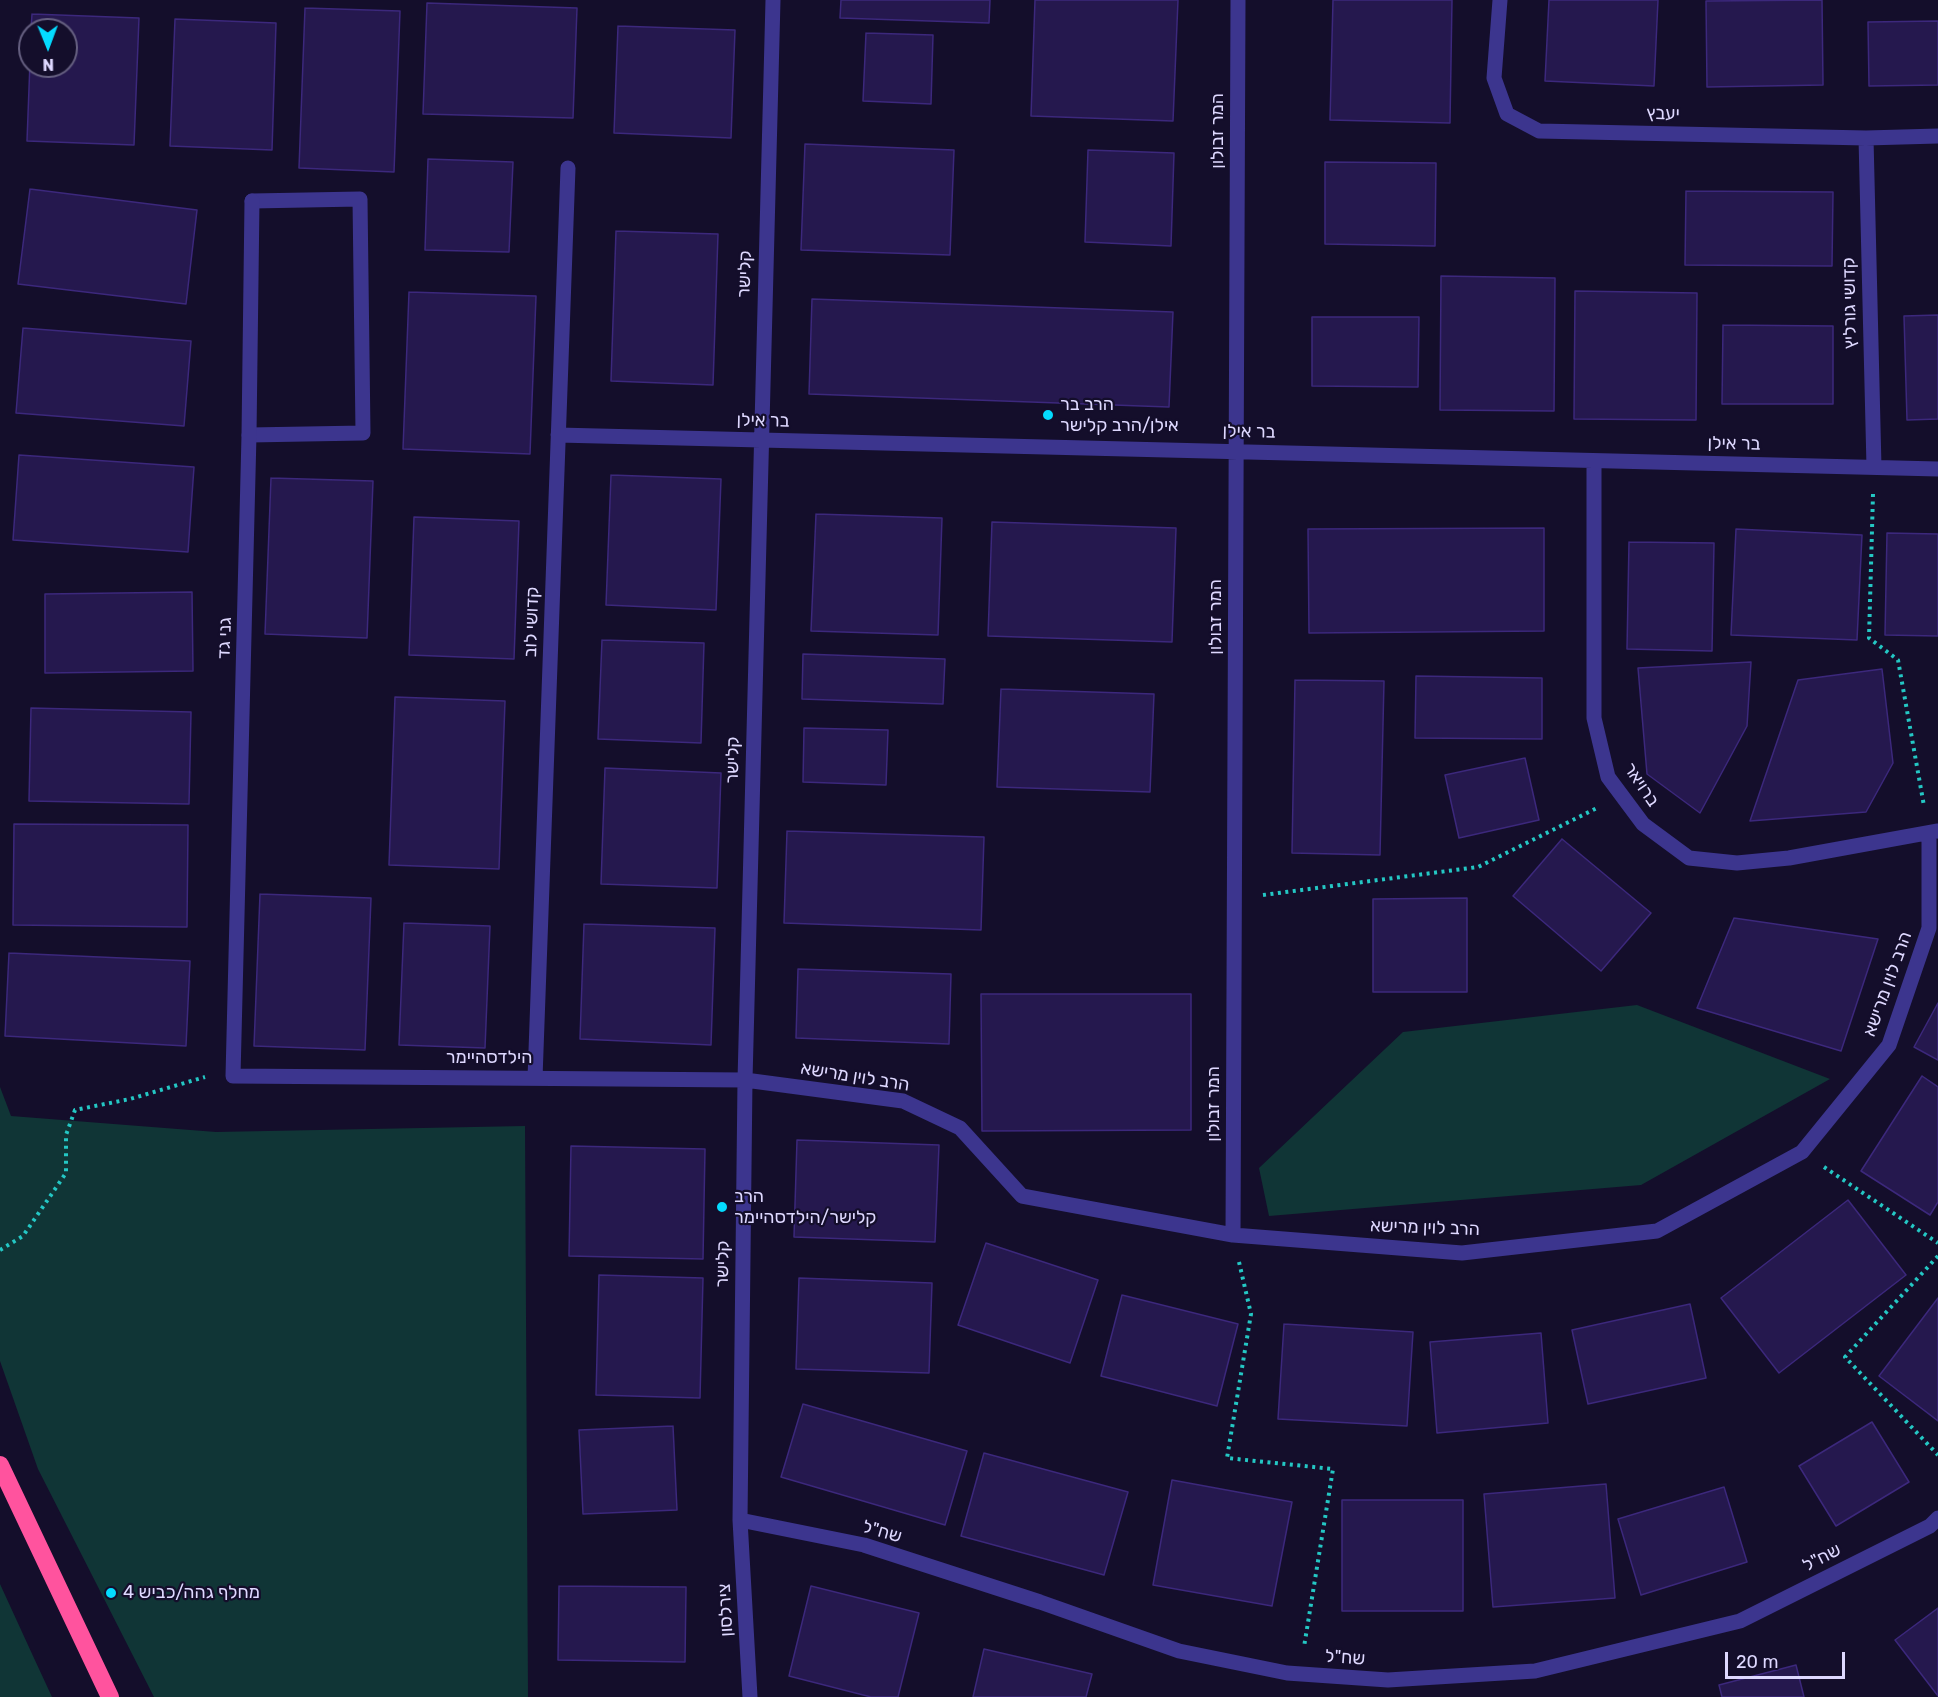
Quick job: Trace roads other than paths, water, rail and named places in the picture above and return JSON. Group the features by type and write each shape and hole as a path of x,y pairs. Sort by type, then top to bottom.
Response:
{"highway":[{"path":"0,1466 110,1697"}],"street":[{"name":"קלישר","path":"740,1520 745,1080 773,0"},
{"name":"המר זבולון","path":"1233,1235 1238,0"},
{"name":"יעבץ","path":"1500,0 1494,78 1507,114 1539,131 1866,138 1938,136"},
{"name":"קדושי גורליץ","path":"1866,138 1874,467"},
{"name":"קדושי לוב","path":"535,1078 568,168"},
{"name":"גני גד","path":"233,1071 249,435 252,201 360,199 363,433 249,435"},
{"name":"בר אילן","path":"558,435 1938,469"},
{"name":"ברויאר","path":"1594,461 1594,718 1608,777 1643,824 1689,858 1737,863 1789,858 1934,832"},
{"name":"הרב לוין מרישא","path":"745,1080 903,1101 960,1128 1022,1196 1233,1235 1462,1252 1657,1231 1802,1152 1889,1045 1929,928 1934,832"},
{"name":"הילדסהיימר","path":"233,1071 745,1080"},
{"name":"שח\"ל","path":"740,1520 864,1545 1040,1602 1179,1651 1299,1674 1388,1680 1546,1669 1740,1621 1930,1526 1938,1518"},
{"name":"צירלסון","path":"740,1520 750,1697"}],"place":[{"name":"הרב בר אילן/הרב קלישר","path":"1048,415"},
{"name":"הרב קלישר/הילדסהיימר","path":"722,1207"},
{"name":"מחלף גהה/כביש 4","path":"111,1593"}]}
